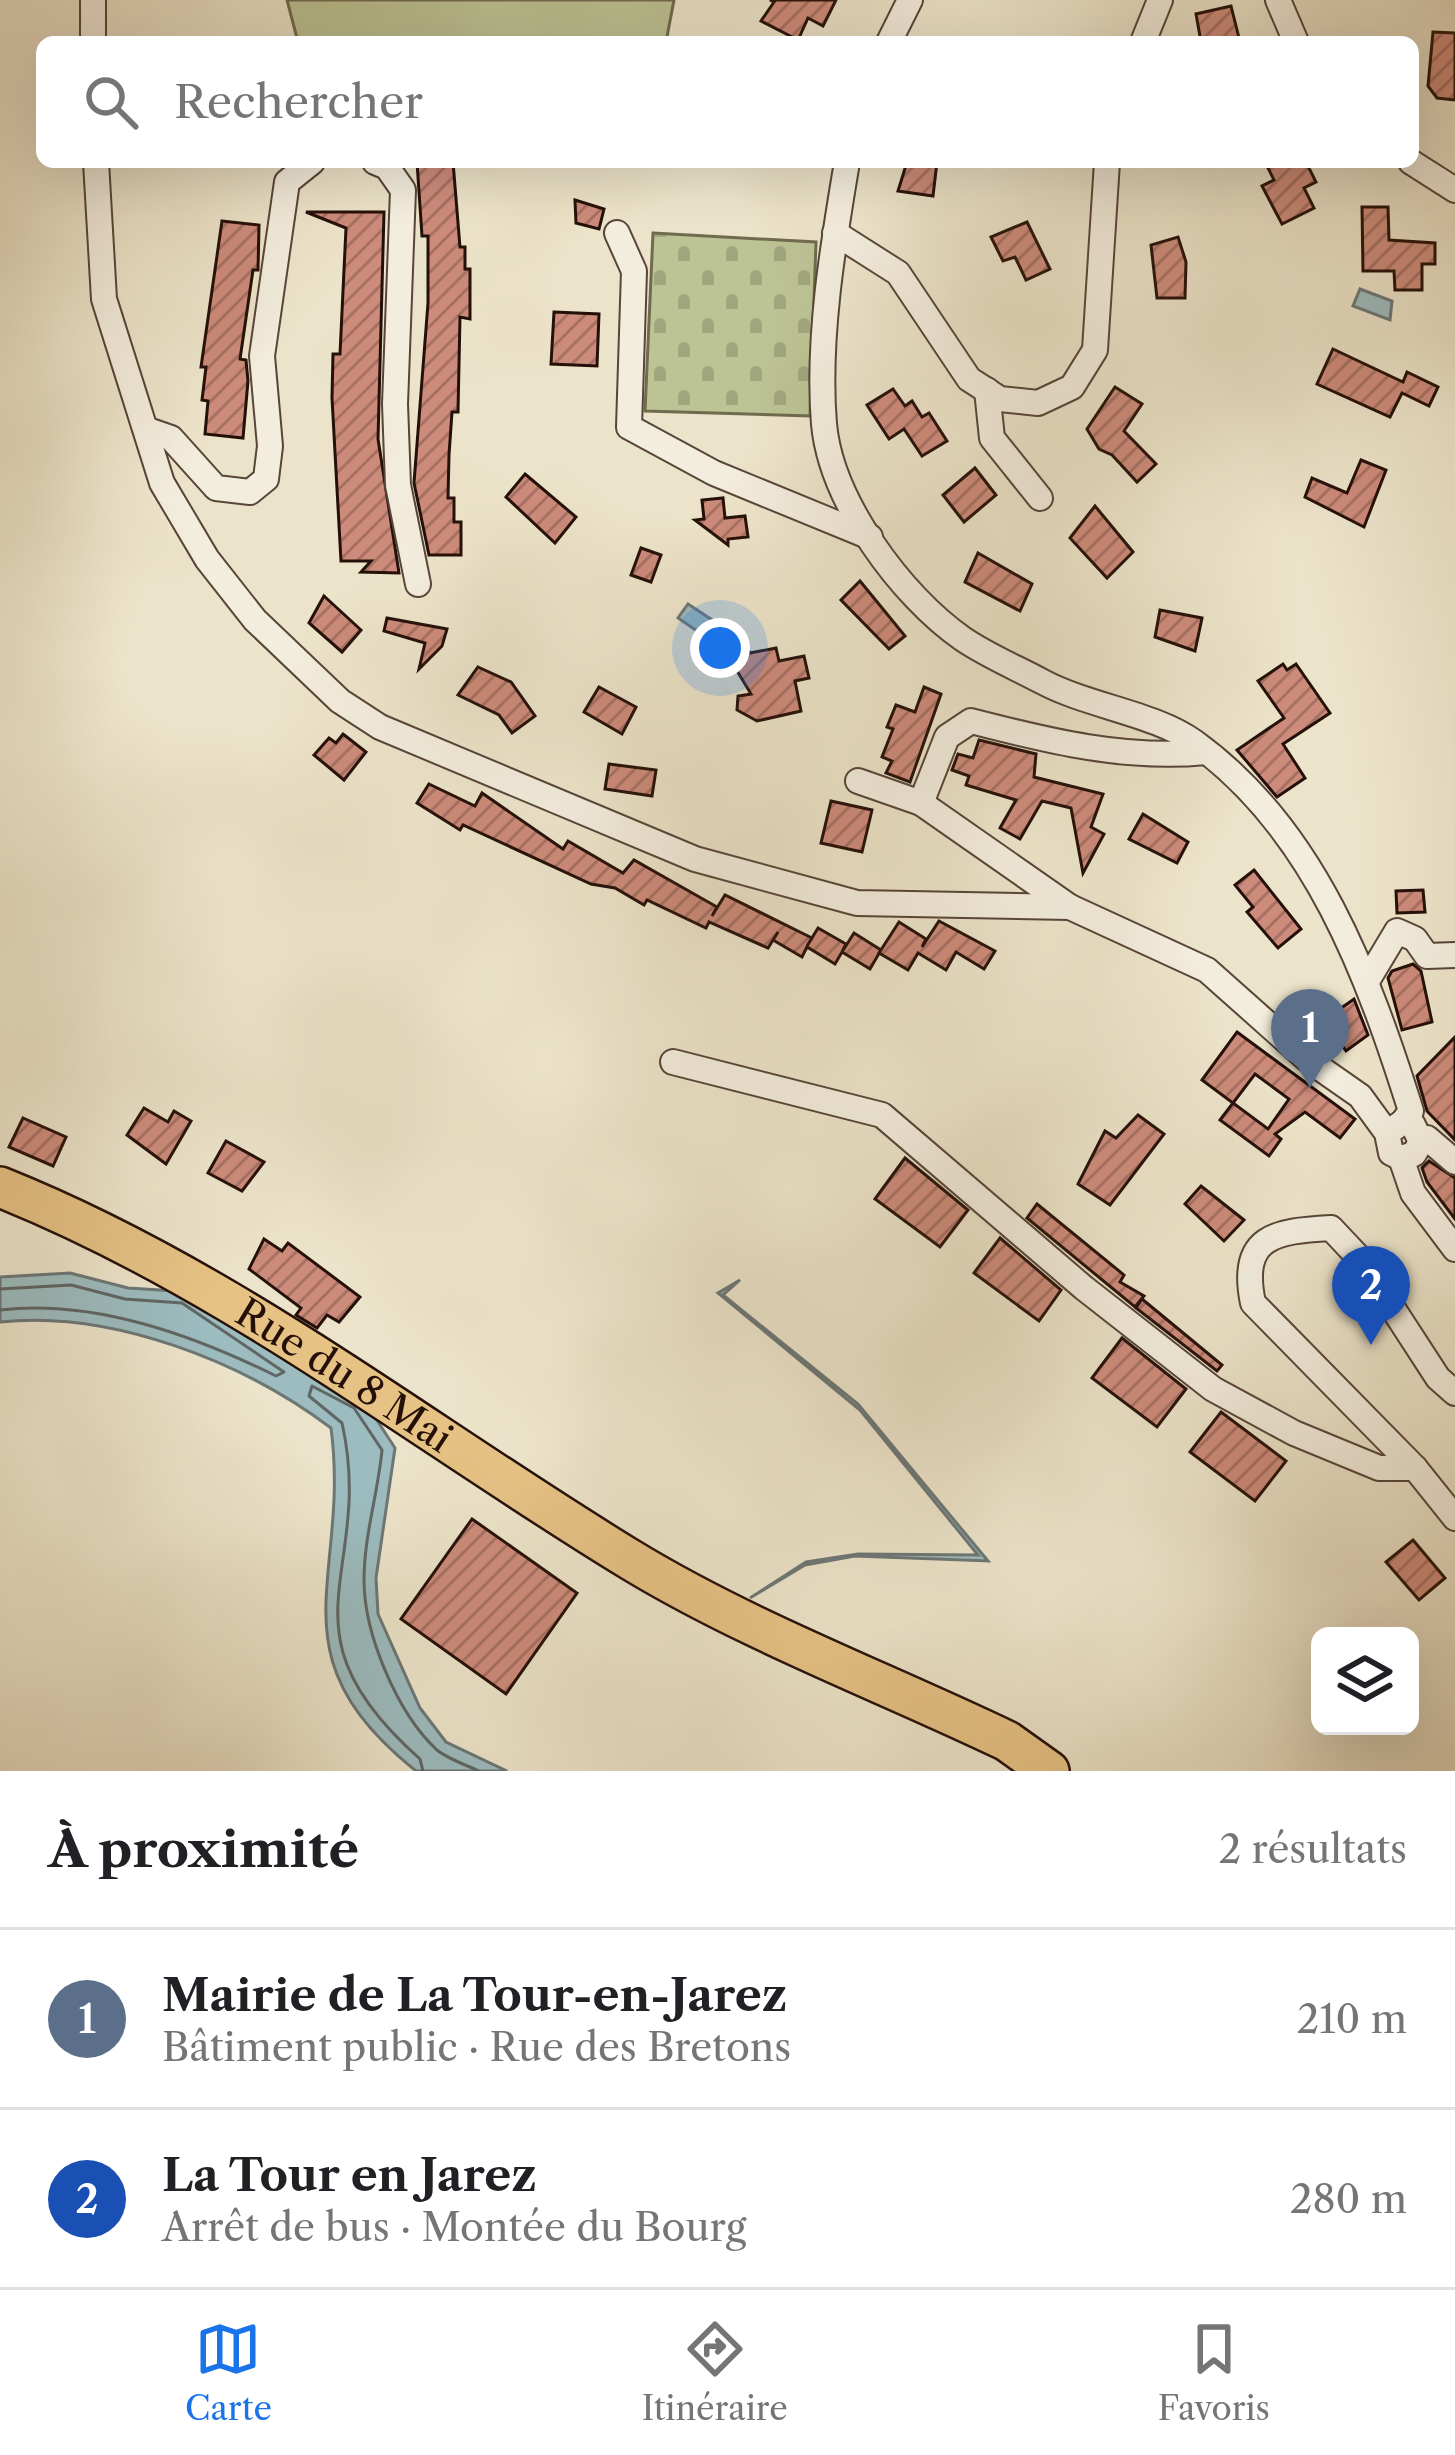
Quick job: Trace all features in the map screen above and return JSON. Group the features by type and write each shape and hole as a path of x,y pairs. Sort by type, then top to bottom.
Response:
{"main road":[{"name":"Rue du 8 Mai","path":"0,1186 196,1280 677,1586 1007,1742 1049,1771"}],"street":[{"path":"93,36 94,0"},
{"path":"892,36 910,0"},
{"path":"1145,36 1160,0"},
{"path":"1278,0 1293,36"},
{"path":"1419,167 1455,190"},
{"path":"96,168 104,298 162,483 207,559 256,620 340,701 380,727 695,859 857,903 1070,907"},
{"path":"148,430 171,438 216,488 250,492 266,479 270,446 262,356 287,182 304,168"},
{"path":"388,168 403,190 394,404 398,485 418,584"},
{"path":"846,168 835,233 824,427 844,489 884,564 920,604 965,640 1064,693 1190,739 1244,784 1320,882 1367,981 1411,1111 1403,1139 1413,1193 1455,1249"},
{"path":"835,233 898,273 969,379 1000,399 1038,403 1072,387 1095,350 1107,168"},
{"path":"617,233 634,271 629,427 714,473 870,537"},
{"path":"987,390 992,438 1040,497"},
{"path":"921,803 947,737 971,721 1062,744 1168,756 1206,752"},
{"path":"858,782 921,803 1070,907 1207,970 1307,1059 1360,1096 1403,1139 1427,1138 1455,1162"},
{"path":"1367,981 1397,932 1415,939 1427,956 1455,955"},
{"path":"673,1061 881,1115 1084,1288 1213,1389 1294,1433 1379,1468 1415,1468"},
{"path":"1455,1393 1438,1378 1363,1261 1331,1228 1281,1231 1254,1250 1247,1275 1253,1304 1415,1468 1455,1517"}],"green space":[{"path":"287,0 674,0 667,36 296,36"},
{"path":"653,233 816,242 810,416 645,411"}],"water":[{"path":"1360,289 1392,301 1390,320 1353,306"},
{"path":"688,604 723,627 713,642 678,618"},
{"path":"70,1273 128,1288 176,1291 371,1411 395,1448 376,1578 378,1614 420,1708 446,1742 507,1771 416,1771 371,1729 344,1689 330,1651 326,1612 334,1482 331,1428 257,1381 174,1345 86,1324 0,1322 0,1277"},
{"path":"740,1280 723,1295 858,1404 988,1561 855,1556 805,1565 750,1598 806,1562 858,1554 978,1555 860,1410 718,1293"}],"building":[{"path":"770,0 836,0 823,26 808,18 800,36 761,21 774,2"},
{"path":"1231,6 1238,36 1200,36 1196,14"},
{"path":"1433,32 1455,33 1455,100 1437,98 1428,86"},
{"path":"417,168 453,168 460,247 465,247 465,269 470,269 470,319 460,317 458,412 452,412 449,455 448,498 454,498 454,522 461,522 461,555 429,555 414,483 428,303 428,236 422,236"},
{"path":"905,168 936,168 933,196 898,191"},
{"path":"1268,168 1309,168 1316,182 1304,188 1314,208 1282,224 1262,186 1274,180"},
{"path":"575,200 604,209 599,229 576,223"},
{"path":"1362,207 1388,207 1389,240 1435,243 1435,264 1422,264 1422,290 1395,290 1394,271 1363,271"},
{"path":"306,212 384,212 378,439 399,573 361,572 371,561 341,561 332,398 333,354 340,354 346,228"},
{"path":"222,221 259,225 258,270 253,270 240,359 246,360 248,381 243,438 205,434 206,367 201,367"},
{"path":"1027,222 1050,269 1026,280 1015,257 1003,261 991,237"},
{"path":"1178,237 1186,262 1185,298 1157,298 1151,245"},
{"path":"554,312 599,314 597,366 551,364"},
{"path":"1333,349 1403,382 1407,372 1438,387 1429,406 1402,393 1390,417 1317,384"},
{"path":"1115,387 1142,404 1124,431 1156,464 1137,482 1112,455 1099,449 1087,429"},
{"path":"893,389 905,406 912,401 922,417 929,413 947,441 922,456 904,429 889,439 867,405"},
{"path":"1361,460 1386,470 1364,527 1305,497 1312,478 1347,493"},
{"path":"975,468 996,495 964,522 943,495"},
{"path":"525,474 576,517 555,543 506,497"},
{"path":"723,498 725,518 745,516 748,537 728,539 728,545 695,520 704,519 702,500"},
{"path":"1095,506 1133,552 1107,578 1070,538"},
{"path":"641,548 661,555 651,582 631,575"},
{"path":"978,553 1032,584 1020,611 965,582"},
{"path":"860,581 905,636 889,649 841,600"},
{"path":"324,596 361,630 342,652 309,623"},
{"path":"1160,610 1202,618 1195,651 1155,637"},
{"path":"387,618 447,629 442,646 419,669 425,643 384,631"},
{"path":"739,635 750,653 776,648 779,661 804,656 809,678 795,681 801,711 757,721 737,710 738,696 751,694 722,646"},
{"path":"1283,664 1287,670 1296,664 1330,713 1283,744 1305,778 1277,797 1237,750 1284,718 1258,681"},
{"path":"478,667 511,682 535,716 512,733 499,715 458,695"},
{"path":"599,687 636,707 622,734 584,712"},
{"path":"924,687 941,694 910,782 886,773 892,761 882,757 896,705 915,712"},
{"path":"343,734 366,752 344,780 314,755 329,738 336,743"},
{"path":"979,740 1036,754 1034,777 1103,794 1091,827 1104,834 1083,873 1071,808 1042,801 1020,839 1000,828 1016,800 966,785 969,776 952,770 958,754 973,758"},
{"path":"609,764 656,770 652,796 605,789"},
{"path":"429,784 475,806 482,793 563,849 568,841 623,873 634,860 717,907 712,916 725,895 812,938 818,928 846,944 835,964 807,947 802,957 773,940 768,948 709,922 706,928 647,900 644,905 615,888 591,884 463,825 460,830 417,803"},
{"path":"831,801 872,810 862,852 821,843"},
{"path":"1143,814 1188,842 1177,863 1129,839"},
{"path":"1254,870 1301,929 1278,948 1247,912 1253,907 1235,885"},
{"path":"1423,890 1425,912 1397,913 1396,891"},
{"path":"939,921 995,951 984,969 956,952 946,970 918,953 908,970 879,953 899,922 926,939 922,947"},
{"path":"854,933 881,950 870,969 842,952"},
{"path":"1413,964 1421,971 1432,1022 1402,1030 1388,978 1392,971"},
{"path":"1354,999 1368,1035 1346,1051 1324,1020"},
{"path":"1237,1032 1355,1119 1340,1138 1305,1112 1275,1134 1281,1139 1269,1156 1220,1120 1233,1103 1202,1080","holes":["1255,1074 1289,1099 1268,1129 1233,1103"]},
{"path":"1455,1037 1455,1140 1427,1111 1417,1076"},
{"path":"144,1108 168,1122 174,1111 191,1121 166,1164 127,1135"},
{"path":"1138,1115 1164,1134 1110,1205 1078,1184 1105,1131 1116,1138"},
{"path":"23,1118 66,1137 53,1166 9,1147"},
{"path":"226,1141 264,1162 242,1191 208,1173"},
{"path":"905,1158 968,1210 940,1247 875,1199"},
{"path":"1429,1161 1455,1178 1455,1219 1427,1182 1422,1168"},
{"path":"1201,1186 1244,1220 1224,1241 1185,1204"},
{"path":"1037,1204 1124,1275 1120,1282 1144,1296 1135,1307 1027,1218"},
{"path":"1000,1238 1061,1290 1039,1321 974,1273"},
{"path":"264,1239 282,1251 288,1243 360,1297 339,1322 327,1315 317,1328 296,1315 301,1308 249,1269"},
{"path":"1142,1299 1222,1365 1217,1371 1136,1308"},
{"path":"1122,1338 1186,1389 1157,1427 1092,1378"},
{"path":"1221,1412 1286,1461 1255,1501 1190,1452"},
{"path":"472,1519 577,1593 506,1694 401,1619"},
{"path":"1413,1540 1445,1578 1419,1600 1386,1562"}],"place":[{"name":"Mairie de La Tour-en-Jarez","path":"1310,1088"},
{"name":"La Tour en Jarez","path":"1371,1345"}]}
